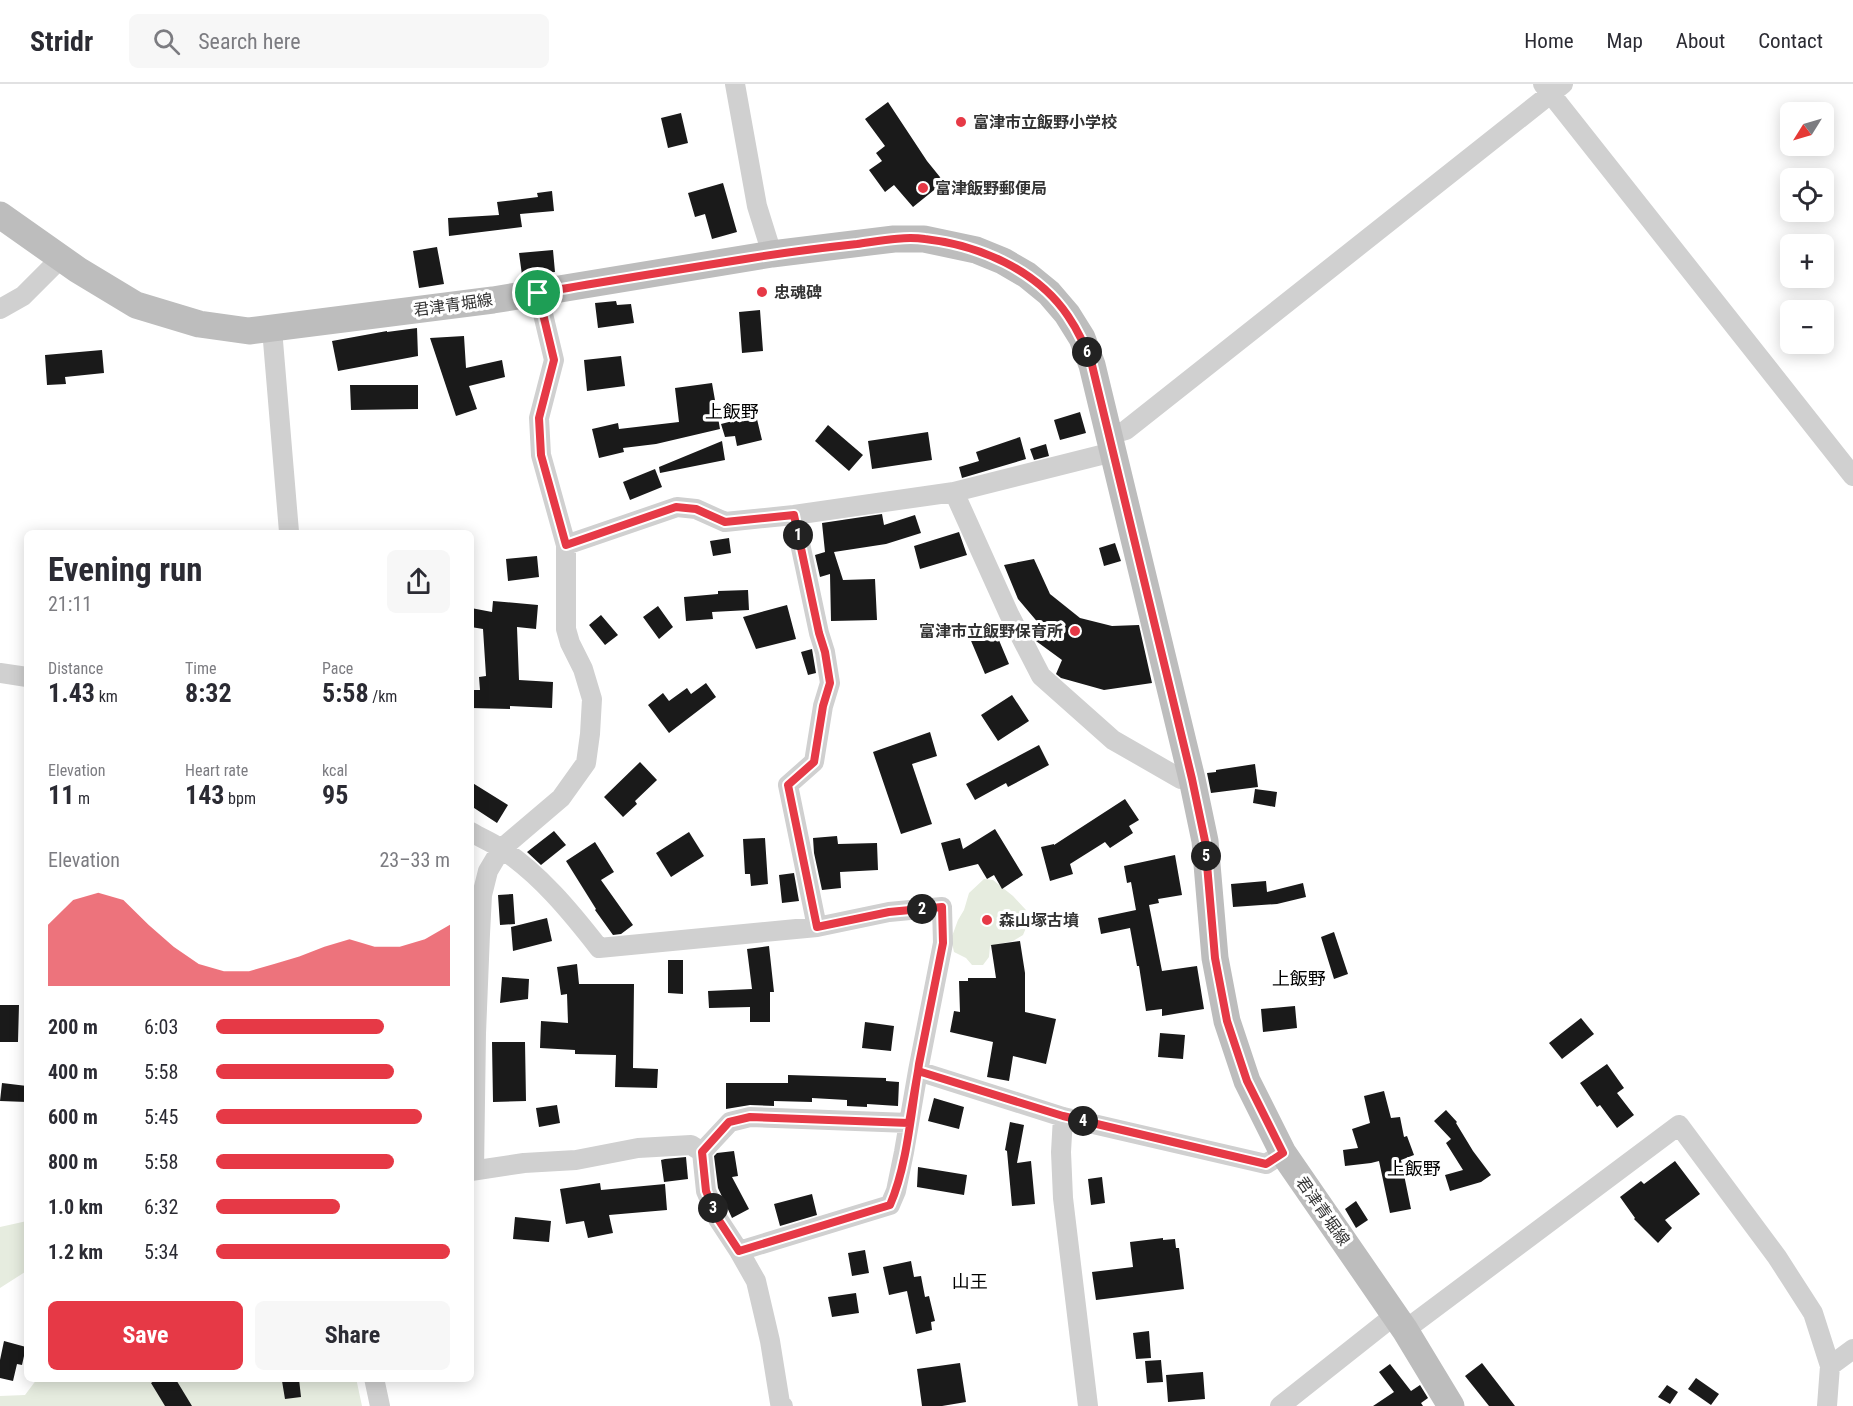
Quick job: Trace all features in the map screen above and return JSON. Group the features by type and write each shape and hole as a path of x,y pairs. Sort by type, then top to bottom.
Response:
{"main road":[{"name":"君津青堀線","path":"0,215 61,258 136,305 199,324 249,331 538,293 772,254 894,239 924,239 976,250 1003,261 1027,275 1049,293 1067,314 1082,338 1092,365 1192,779 1205,841 1215,958 1227,1021 1247,1081 1283,1153 1400,1323 1451,1406"}],"street":[{"path":"735,84 757,206 772,254"},
{"path":"566,545 676,507 696,509 725,522 794,515 954,492 1111,444 1552,87 1853,476"},
{"path":"0,309 23,296 61,258"},
{"path":"474,1102 482,895 488,871 501,849 561,798 586,763 592,699 583,669 570,643 566,628 566,545 541,455 539,418 554,360 538,293"},
{"path":"272,329 289,530"},
{"path":"954,492 1009,614 1041,676 1113,740 1181,779 1192,779"},
{"path":"794,515 830,683 823,706 814,762 788,785 817,927"},
{"path":"0,674 24,677"},
{"path":"474,834 501,849 534,876 576,919 599,948 817,927 889,912 942,907 943,943 896,1191 890,1205 739,1251"},
{"path":"918,1071 1063,1116 1266,1164 1283,1153"},
{"path":"1063,1116 1061,1152 1064,1198 1088,1406"},
{"path":"783,1406 780,1403 770,1341 756,1281 718,1219 706,1191 702,1152 729,1122 750,1117 909,1123"},
{"path":"1280,1406 1678,1125 1777,1257 1813,1313 1830,1366 1827,1406"},
{"path":"474,1170 524,1163 576,1160 638,1148 691,1145 702,1152"},
{"path":"1830,1366 1853,1349"},
{"path":"375,1382 380,1406"}],"shaded area":[{"path":"984,879 993,880 1013,896 1026,910 1028,923 1023,935 1013,941 990,946 989,957 983,965 972,965 966,958 954,952 951,939 969,893"},
{"path":"24,1222 24,1273 0,1288 0,1227"},
{"path":"35,1382 357,1382 362,1406 0,1406 0,1396 25,1395"}],"building":[{"path":"888,102 927,161 944,182 913,207 894,185 885,192 869,170 882,161 876,153 885,146 865,119"},
{"path":"681,113 688,143 668,148 661,118"},
{"path":"723,183 737,232 712,239 705,214 695,217 688,193"},
{"path":"552,191 554,211 520,214 522,227 449,236 448,218 499,215 497,202 538,197 537,193"},
{"path":"437,247 444,284 419,288 413,251"},
{"path":"553,250 555,272 522,275 519,253"},
{"path":"616,301 617,305 631,304 634,323 598,328 595,303"},
{"path":"760,310 763,351 742,353 739,312"},
{"path":"417,328 418,356 338,371 332,341"},
{"path":"464,336 466,368 502,360 505,377 469,386 477,409 456,416 430,338"},
{"path":"102,350 104,373 65,377 66,384 47,385 45,355"},
{"path":"621,356 625,386 587,391 584,360"},
{"path":"712,383 720,429 656,444 623,448 624,452 599,458 592,429 618,423 619,429 679,422 675,388"},
{"path":"350,385 418,385 418,409 351,410"},
{"path":"1080,412 1086,433 1060,440 1054,420"},
{"path":"756,415 762,440 737,446 735,436 725,437 721,424"},
{"path":"828,425 863,455 849,471 815,441"},
{"path":"928,432 932,460 872,469 868,441"},
{"path":"1020,437 1026,459 962,478 959,467 979,461 976,452"},
{"path":"722,441 725,460 660,473 659,467"},
{"path":"1046,444 1049,456 1034,460 1030,449"},
{"path":"655,469 662,487 630,500 623,482"},
{"path":"882,514 884,525 915,515 921,533 886,544 834,552 843,580 875,579 877,620 831,621 830,574 820,577 815,555 825,552 822,523"},
{"path":"959,532 967,555 920,569 914,546"},
{"path":"729,538 731,553 713,556 710,541"},
{"path":"1115,543 1121,561 1104,566 1099,548"},
{"path":"537,556 539,577 508,581 506,559"},
{"path":"1034,559 1050,594 1080,618 1112,626 1139,625 1152,683 1104,690 1061,678 1056,674 1062,660 1036,641 1033,634 1040,625 1018,599 1004,565"},
{"path":"748,590 749,610 712,612 713,619 686,621 684,597 718,594 718,591"},
{"path":"493,601 538,605 536,629 517,627 519,680 553,682 552,708 510,706 510,709 474,708 474,690 480,690 479,677 486,676 483,629 474,628 474,609 492,612"},
{"path":"787,605 796,639 756,649 743,617"},
{"path":"658,606 673,627 659,639 643,617"},
{"path":"601,615 618,635 605,645 589,625"},
{"path":"993,626 1009,664 985,674 969,636"},
{"path":"812,649 816,673 808,675 801,652"},
{"path":"706,683 716,697 669,733 648,705 663,693 669,701 687,688 691,694"},
{"path":"1012,695 1029,721 998,741 981,715"},
{"path":"930,732 937,756 912,764 932,824 901,834 873,752"},
{"path":"1039,745 1049,765 1008,787 1006,783 975,800 966,784"},
{"path":"640,762 657,780 635,801 637,804 623,817 604,797"},
{"path":"1255,764 1258,787 1211,793 1207,773"},
{"path":"474,784 508,805 497,823 474,808"},
{"path":"1255,789 1277,792 1275,807 1253,803"},
{"path":"1125,799 1139,820 1129,826 1133,833 1110,848 1105,842 1070,864 1073,874 1050,881 1041,847 1054,845"},
{"path":"995,829 1023,875 1002,889 994,875 987,879 978,864 949,871 941,843 960,838 963,849"},
{"path":"554,831 566,845 541,865 527,852"},
{"path":"689,832 704,856 671,877 656,853"},
{"path":"837,836 838,844 877,843 878,870 840,872 841,888 822,890 813,838"},
{"path":"765,838 768,884 751,886 750,874 745,874 743,839"},
{"path":"595,842 614,872 601,880 633,925 621,934 613,935 566,861"},
{"path":"1175,855 1182,895 1158,899 1159,903 1149,905 1162,971 1197,966 1204,1009 1162,1016 1162,1009 1146,1011 1130,928 1101,934 1098,918 1136,910 1131,882 1127,883 1124,866"},
{"path":"794,873 799,901 782,903 779,875"},
{"path":"1266,881 1267,892 1303,883 1306,897 1277,904 1233,907 1231,884"},
{"path":"513,894 515,924 500,925 498,895"},
{"path":"547,918 552,941 513,951 511,927"},
{"path":"1334,932 1348,974 1334,979 1321,937"},
{"path":"1020,941 1025,973 1025,1012 1056,1019 1046,1064 1013,1056 1009,1081 987,1077 993,1042 950,1032 954,1011 960,1012 959,981 968,981 968,978 996,978 991,945"},
{"path":"769,946 774,992 770,992 770,1022 750,1022 750,1007 709,1008 708,991 752,989 747,949"},
{"path":"668,960 683,960 683,994 668,993"},
{"path":"577,964 579,984 634,984 633,1068 658,1069 657,1088 615,1087 616,1055 575,1054 575,1050 540,1048 541,1021 568,1023 567,994 561,995 557,967"},
{"path":"502,977 529,979 528,999 500,1003"},
{"path":"0,1005 19,1005 18,1042 0,1042"},
{"path":"1295,1006 1297,1028 1263,1032 1261,1009"},
{"path":"1581,1018 1594,1034 1562,1059 1549,1043"},
{"path":"865,1022 894,1026 891,1051 862,1048"},
{"path":"1160,1033 1185,1035 1183,1059 1158,1057"},
{"path":"492,1042 525,1042 526,1101 493,1102"},
{"path":"1607,1064 1624,1088 1617,1093 1634,1115 1617,1128 1600,1105 1597,1107 1580,1083"},
{"path":"788,1075 886,1078 886,1081 899,1082 898,1106 867,1104 867,1107 847,1106 847,1100 812,1098 812,1102 774,1101 774,1106 750,1105 726,1109 726,1083 788,1083"},
{"path":"2,1083 24,1086 24,1102 0,1101"},
{"path":"1384,1091 1391,1118 1400,1117 1404,1137 1407,1136 1414,1155 1401,1160 1411,1209 1390,1213 1379,1161 1345,1166 1343,1150 1358,1148 1352,1129 1370,1123 1364,1096"},
{"path":"934,1098 964,1107 959,1129 928,1121"},
{"path":"557,1105 560,1123 539,1127 536,1108"},
{"path":"1446,1110 1457,1122 1473,1151 1491,1175 1481,1182 1450,1191 1445,1175 1463,1170 1446,1143 1451,1139 1434,1121"},
{"path":"1010,1122 1024,1125 1017,1163 1031,1161 1035,1204 1012,1206 1007,1151 1005,1150"},
{"path":"734,1151 738,1176 732,1177 749,1209 732,1218 718,1188 714,1156 717,1153"},
{"path":"686,1157 688,1179 664,1182 661,1160"},
{"path":"1675,1161 1700,1194 1665,1220 1672,1228 1658,1243 1634,1219 1620,1197 1641,1181 1644,1184"},
{"path":"918,1167 967,1175 964,1195 917,1187"},
{"path":"1102,1177 1105,1203 1091,1205 1088,1179"},
{"path":"600,1183 601,1190 665,1184 667,1210 609,1215 613,1233 588,1238 584,1221 566,1224 560,1189"},
{"path":"812,1194 817,1215 780,1226 774,1204"},
{"path":"1356,1201 1368,1220 1356,1228 1345,1209"},
{"path":"515,1217 551,1221 549,1242 513,1239"},
{"path":"1163,1238 1163,1240 1175,1239 1176,1248 1179,1248 1184,1289 1096,1300 1092,1272 1133,1267 1130,1242"},
{"path":"865,1250 869,1273 852,1276 848,1253"},
{"path":"911,1261 914,1277 921,1276 925,1297 929,1296 935,1321 931,1322 932,1330 916,1334 907,1291 889,1295 883,1267"},
{"path":"856,1293 859,1313 832,1317 828,1297"},
{"path":"1149,1331 1151,1358 1136,1359 1133,1333"},
{"path":"4,1341 24,1346 22,1365 17,1364 13,1381 0,1378 0,1360"},
{"path":"1161,1360 1163,1382 1147,1383 1145,1361"},
{"path":"960,1363 966,1402 942,1406 922,1406 917,1369"},
{"path":"1482,1363 1515,1406 1489,1406 1465,1376"},
{"path":"1390,1364 1411,1391 1420,1385 1428,1398 1421,1403 1423,1406 1373,1406 1394,1392 1379,1372"},
{"path":"1203,1372 1205,1399 1168,1402 1166,1375"},
{"path":"1696,1378 1719,1394 1711,1405 1688,1389"},
{"path":"177,1382 192,1406 165,1406 151,1383"},
{"path":"282,1382 299,1382 301,1397 285,1399"},
{"path":"1667,1385 1678,1392 1670,1404 1658,1397"}],"place":[{"name":"富津市立飯野小学校","path":"961,122"},
{"name":"富津飯野郵便局","path":"923,188"},
{"name":"忠魂碑","path":"762,292"},
{"name":"富津市立飯野保育所","path":"1075,631"},
{"name":"森山塚古墳","path":"987,920"}],"district":[{"name":"上飯野","path":"732,411"},
{"name":"上飯野","path":"1299,978"},
{"name":"上飯野","path":"1414,1168"},
{"name":"山王","path":"970,1281"}],"route":[{"path":"894,239 924,239 976,250 1003,261 1027,275 1049,293 1067,314 1082,338 1092,365 1205,841 1215,958 1227,1021 1247,1081 1283,1153 1266,1164 1063,1116 918,1071 904,1152 896,1191 890,1205 739,1251 718,1219 706,1191 702,1152 729,1122 750,1117 909,1123 919,1064 943,943 942,907 889,912 817,927 788,785 814,762 823,706 830,683 794,515 725,522 696,509 676,507 566,545 541,455 539,418 554,360 538,293 772,254 894,239"}]}
